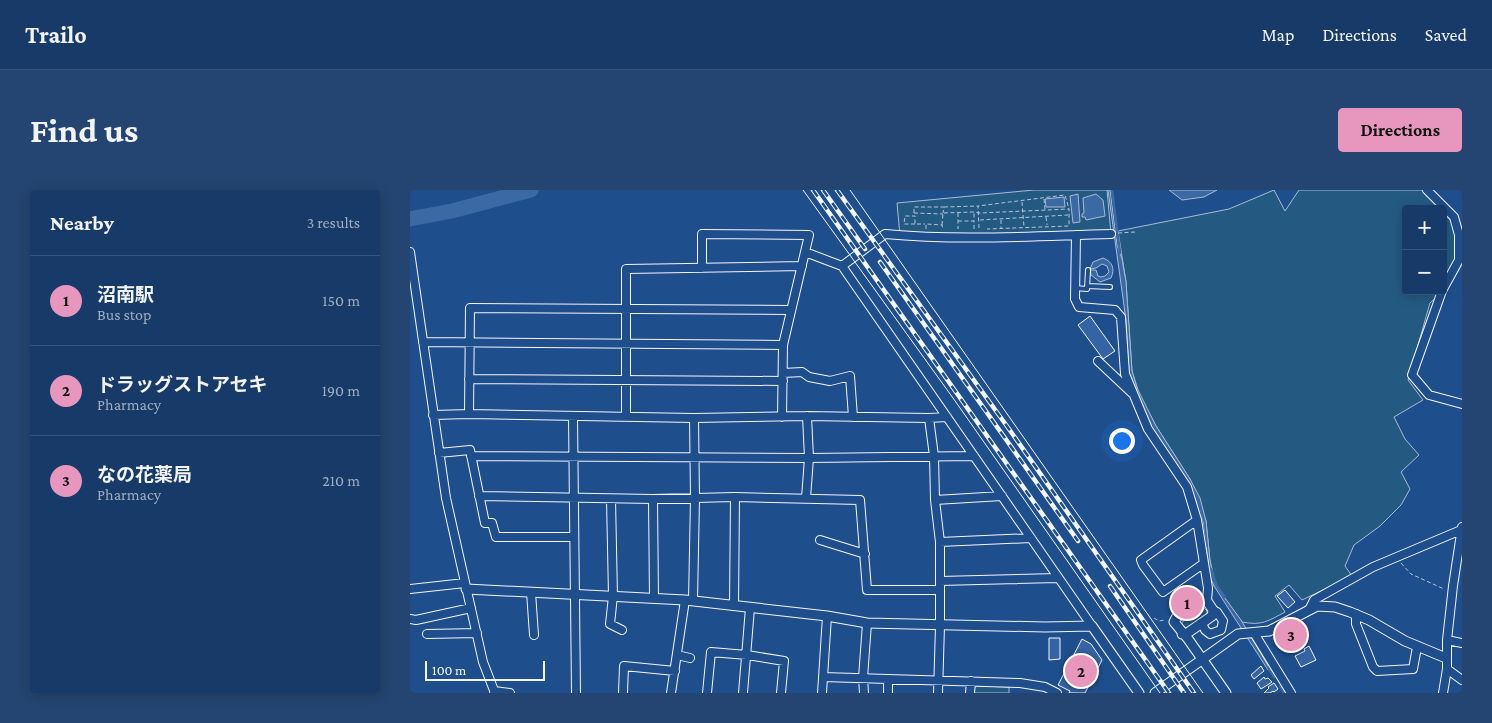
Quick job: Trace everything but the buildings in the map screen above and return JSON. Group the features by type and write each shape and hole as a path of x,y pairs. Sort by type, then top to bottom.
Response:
{"street":[{"path":"1427,190 1454,218 1459,235 1459,260 1447,282"},
{"path":"702,268 702,234 809,235 783,345 782,417"},
{"path":"842,266 885,234 926,238 1111,234"},
{"path":"1076,235 1075,299 1079,307 1115,310 1121,317 1125,374 1148,429 1187,487 1197,520 1208,588 1207,601 1223,621 1221,630 1210,634 1205,630 1202,623"},
{"path":"410,252 446,498 483,662 494,692 510,693"},
{"path":"805,252 842,266 1139,693"},
{"path":"626,417 626,269 802,266"},
{"path":"1441,295 1412,376 1429,395 1462,404"},
{"path":"469,414 468,343 470,308 790,310"},
{"path":"423,342 783,345"},
{"path":"1098,361 1135,396"},
{"path":"469,380 783,377 802,372 809,377 830,381 850,376 853,417"},
{"path":"433,415 694,418 807,416 947,417"},
{"path":"573,416 576,693"},
{"path":"806,498 809,458 807,416"},
{"path":"671,693 689,600 695,498 694,418"},
{"path":"929,418 934,456 934,500 940,542 938,693"},
{"path":"439,453 470,450 486,523 492,523 496,537 574,537"},
{"path":"471,456 809,458 974,456"},
{"path":"479,496 611,499 735,497 860,500 867,590 940,590"},
{"path":"934,500 1002,496"},
{"path":"734,606 735,497"},
{"path":"611,499 613,596 610,624 622,630"},
{"path":"653,499 654,598"},
{"path":"1197,520 1142,560 1142,565 1163,592 1204,564"},
{"path":"1310,608 1314,600 1373,567 1462,528"},
{"path":"1443,693 1447,669 1447,640 1452,593 1462,528"},
{"path":"940,542 1031,538"},
{"path":"820,540 864,554"},
{"path":"940,581 1058,578"},
{"path":"410,589 466,586 531,592 689,600 827,616 867,623 940,626 1092,626"},
{"path":"531,592 534,635"},
{"path":"1207,601 1200,601 1176,618 1174,622 1187,635 1226,693"},
{"path":"1155,693 1238,634 1269,631 1317,606 1335,606 1356,614 1417,647 1446,658"},
{"path":"410,619 416,620 471,608"},
{"path":"743,693 750,608"},
{"path":"1187,635 1210,617 1213,610"},
{"path":"1356,614 1356,624 1373,667 1377,671 1413,669 1417,647"},
{"path":"822,693 827,616"},
{"path":"864,693 867,623"},
{"path":"1254,632 1291,693"},
{"path":"427,634 477,634"},
{"path":"1447,640 1462,643"},
{"path":"706,693 711,652 747,655 784,662 781,693"},
{"path":"677,655 690,658"},
{"path":"623,693 624,666 674,671"},
{"path":"1447,669 1462,680"},
{"path":"823,677 1020,683 1045,687 1055,693"},
{"path":"888,680 888,693"},
{"path":"970,693 971,681"}],"lane":[{"path":"1087,294 1088,270"},
{"path":"1075,288 1110,287"}],"path":[{"path":"915,224 914,207 978,206 1065,196 1069,209 1070,226 987,229"},
{"path":"1044,198 1045,210"},
{"path":"1022,202 1024,228"},
{"path":"974,212 973,229 979,229 978,206"},
{"path":"944,207 942,229 950,229"},
{"path":"942,225 904,224 905,216 914,214 1069,209"},
{"path":"958,213 958,229"},
{"path":"979,220 1069,215"},
{"path":"1046,216 1047,227"},
{"path":"1001,219 1002,229"},
{"path":"958,221 974,221"},
{"path":"926,224 926,238"},
{"path":"1122,233 1135,232"},
{"path":"1396,557 1411,574 1452,593"},
{"path":"1166,616 1166,622"},
{"path":"1154,618 1159,621 1165,619"}],"shaded area":[{"path":"1034,190 1107,190 1111,234 900,236 897,203"},
{"path":"1108,190 1110,190 1117,245 1122,259 1126,282 1132,371 1137,388 1156,426 1200,498 1206,521 1210,561 1216,586 1241,620 1270,669 1268,670 1214,586 1210,577 1203,522 1199,508 1187,481 1152,428 1129,374 1126,320"},
{"path":"1169,190 1217,190 1204,197 1182,200"},
{"path":"1274,190 1285,211 1299,190 1428,190 1439,205 1402,205 1402,295 1439,295 1430,303 1408,380 1423,400 1394,417 1405,439 1419,455 1401,472 1410,489 1401,505 1380,526 1354,545 1345,566 1352,576 1302,600 1289,585 1275,596 1285,612 1260,623 1242,622 1216,586 1210,561 1206,521 1190,479 1156,426 1140,396 1132,371 1126,282 1118,231 1229,209"},
{"path":"1078,194 1080,222 1073,223 1070,196"},
{"path":"1096,194 1103,200 1105,216 1086,220 1085,217 1082,217 1084,213 1083,198"},
{"path":"1064,197 1065,207 1046,207 1045,199"},
{"path":"1447,216 1456,228 1459,260 1447,282"},
{"path":"1103,258 1111,264 1113,272 1111,278 1100,282 1091,275 1090,270 1096,270 1098,276 1101,277 1109,272 1107,266 1102,264 1090,269 1093,262"},
{"path":"1204,608 1207,611 1207,615 1187,629 1183,628 1181,625 1187,616"},
{"path":"977,686 1009,687 1009,693 974,693 974,688"}],"waterway":[{"path":"410,219 452,211 531,190"},
{"path":"1112,190 1120,253"},
{"path":"1198,503 1206,546"},
{"path":"1211,569 1217,586 1225,597"},
{"path":"1268,667 1274,677"},
{"path":"1280,686 1284,693"}],"tram line":[{"path":"803,190 953,398 1160,693"},
{"path":"850,190 1203,693"}],"railway":[{"path":"813,190 1169,693"},
{"path":"823,190 865,249"},
{"path":"837,190 1009,429 1194,693"},
{"path":"880,262 1078,541"},
{"path":"1110,586 1184,693"}],"place":[{"name":"沼南駅","path":"1187,603"},
{"name":"なの花薬局","path":"1291,635"},
{"name":"ドラッグストアセキ","path":"1081,671"}]}
